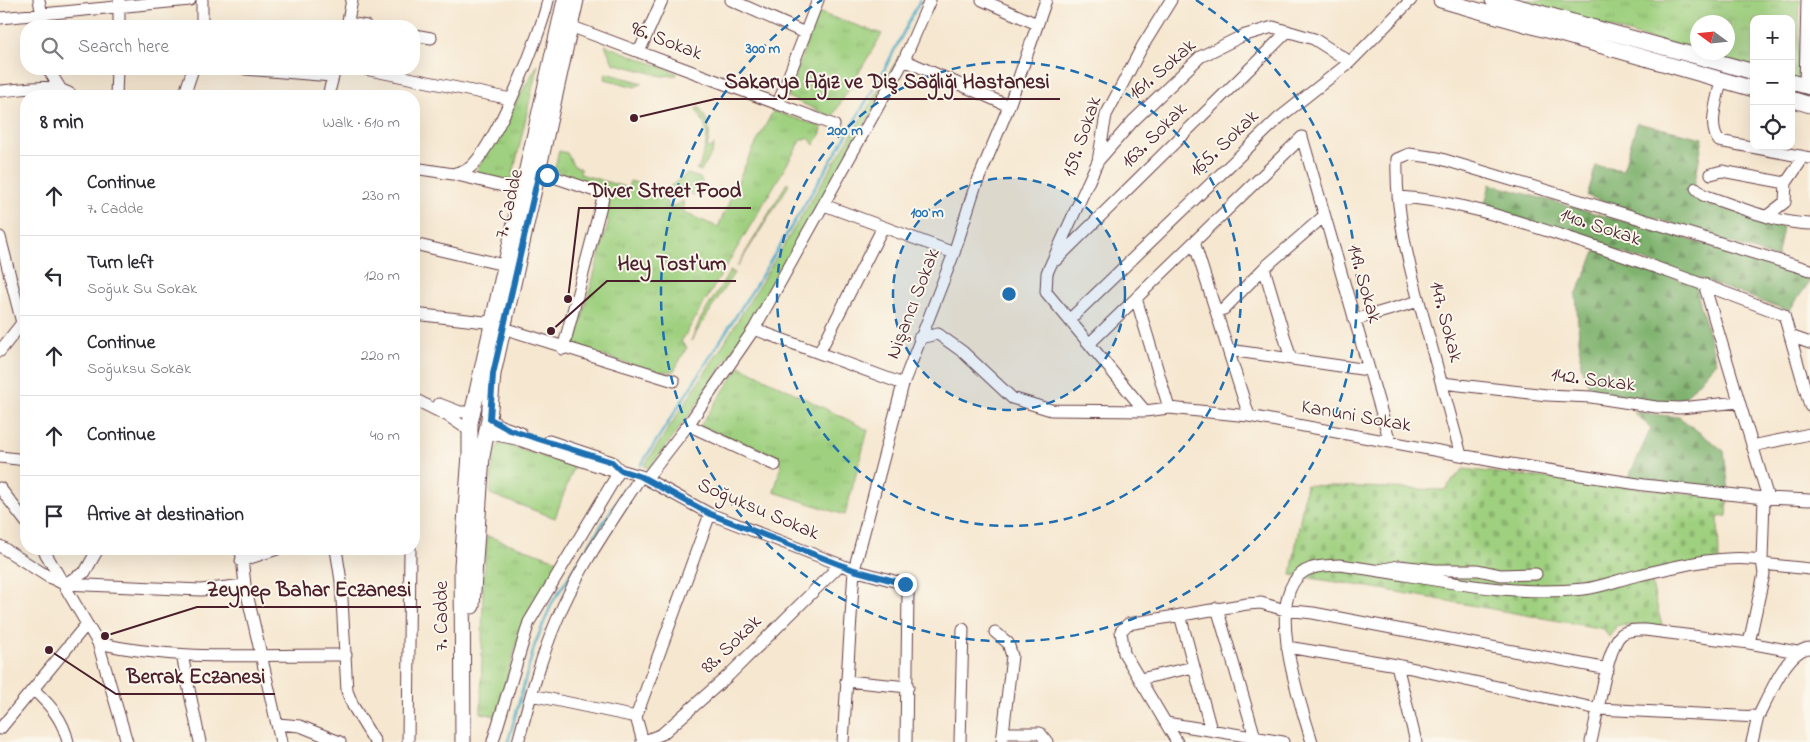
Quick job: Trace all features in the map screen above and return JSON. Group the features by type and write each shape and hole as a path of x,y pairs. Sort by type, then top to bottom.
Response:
{"main road":[{"name":"7. Cadde","path":"471,742 474,567 482,456 488,426 504,265 565,0"},
{"name":"7. Cadde","path":"463,742 462,566 470,431 473,412 539,172 576,0"},
{"path":"1441,0 1750,88"},
{"path":"1493,0 1750,71"},
{"path":"1795,101 1810,105"},
{"path":"473,412 488,426"},
{"path":"470,431 488,426"}],"street":[{"path":"36,19 39,0"},
{"path":"0,18 36,19 119,3 190,0"},
{"path":"202,0 202,20"},
{"path":"348,20 352,0"},
{"path":"454,174 468,169 477,159 510,99 545,18 548,0"},
{"path":"639,52 662,0"},
{"path":"731,0 805,33"},
{"path":"778,104 818,0"},
{"path":"518,742 531,695 556,621 595,548 644,478 688,425 754,328 904,60 930,0"},
{"path":"982,0 1037,24"},
{"name":"Nişancı Sokak","path":"843,742 854,570 903,384 919,338 954,253 974,190 1009,106 1046,0"},
{"name":"159. Sokak","path":"1068,320 1046,292 1047,273 1098,161 1106,115 1142,47 1171,0"},
{"name":"165. Sokak","path":"1068,320 1279,118 1350,62 1411,0"},
{"path":"1802,85 1807,0"},
{"path":"119,3 119,20"},
{"name":"96. Sokak","path":"570,26 834,125"},
{"name":"161. Sokak","path":"1098,161 1133,121 1200,58 1242,36 1273,27 1314,39 1350,62"},
{"name":"163. Sokak","path":"1050,267 1288,31"},
{"path":"420,36 431,38"},
{"path":"904,60 1009,106"},
{"path":"52,75 63,90"},
{"path":"116,90 117,75"},
{"path":"186,90 191,75"},
{"path":"330,90 333,75"},
{"path":"394,75 510,99"},
{"path":"1721,80 1714,122 1714,134 1719,141 1806,157"},
{"path":"0,91 60,88"},
{"name":"149. Sokak","path":"1194,242 1302,137 1390,442"},
{"name":"147. Sokak","path":"1461,455 1419,301 1402,230 1398,197 1397,159 1409,154 1438,158 1810,270"},
{"path":"1767,216 1786,202 1786,183 1806,157"},
{"path":"420,169 454,174 506,188"},
{"path":"539,172 604,194 564,348"},
{"path":"1711,174 1722,172 1786,183"},
{"path":"1696,188 1703,195 1767,216 1810,224"},
{"name":"140. Sokak","path":"1398,197 1418,198 1499,216 1648,263 1784,315 1790,336"},
{"path":"824,205 954,253"},
{"path":"1217,310 1224,309 1264,268 1324,216"},
{"path":"819,353 883,227"},
{"path":"0,237 4,270 20,312"},
{"path":"1089,344 1194,242 1249,416"},
{"path":"420,245 504,265"},
{"path":"1264,268 1291,359"},
{"path":"1704,284 1766,498 1762,562 1764,574 1749,643"},
{"path":"1136,298 1169,408"},
{"path":"1354,320 1419,301"},
{"path":"420,315 498,324 564,348 674,381"},
{"path":"1068,320 1145,412"},
{"path":"0,351 20,327"},
{"path":"754,328 903,384"},
{"name":"Kanuni Sokak","path":"919,338 938,334 963,352 1012,398 1051,410 1145,412 1169,408 1249,416 1461,455 1644,485 1766,498 1810,500"},
{"path":"1790,336 1810,343"},
{"path":"1790,336 1810,406"},
{"path":"1229,350 1368,370"},
{"name":"142. Sokak","path":"1442,382 1547,395 1591,397 1656,407 1680,408 1739,402"},
{"path":"420,395 446,408 473,412"},
{"path":"420,402 448,416 470,431"},
{"path":"688,425 775,465"},
{"name":"Soğuksu Sokak","path":"488,426 531,444 610,470 620,470 644,478 710,514 840,565 905,584 908,592 908,687"},
{"path":"1752,446 1810,434"},
{"path":"0,456 20,459"},
{"path":"493,741 529,622 620,470"},
{"path":"0,488 20,514"},
{"path":"643,742 636,717 710,514"},
{"path":"0,546 47,576 64,584 201,590 245,585"},
{"path":"47,555 98,643 127,742"},
{"path":"64,584 85,572 95,555"},
{"path":"241,555 245,585 260,656 282,742"},
{"path":"241,561 259,555"},
{"path":"337,555 341,581 347,691 353,706 375,742"},
{"path":"408,742 410,555"},
{"path":"1312,742 1293,679 1287,647 1285,610 1291,587 1297,577 1306,570 1317,566 1339,565 1487,590 1583,589 1638,575 1720,559 1746,557 1762,562 1810,570"},
{"name":"88. Sokak","path":"643,742 662,734 714,688 840,565"},
{"path":"1372,571 1399,566 1435,570 1478,570 1501,575 1536,574"},
{"path":"1177,742 1124,652 1121,631 1128,624 1217,608 1261,603 1285,610 1313,613 1608,669"},
{"path":"1217,608 1255,738"},
{"path":"1180,615 1211,730"},
{"path":"0,729 86,625"},
{"path":"960,742 963,629"},
{"path":"1592,742 1614,644 1619,636 1632,630 1749,643 1797,652"},
{"path":"995,632 1008,643 1012,656 1003,738 1040,734 1048,742"},
{"path":"98,643 120,648 182,655 346,655"},
{"path":"1287,647 1397,665 1599,705 1758,717"},
{"path":"1752,742 1758,717 1790,658 1797,652 1810,648"},
{"path":"182,655 200,742"},
{"path":"1397,665 1416,742"},
{"path":"1140,679 1194,667"},
{"path":"846,681 908,687 906,742"},
{"path":"33,689 49,704 58,716 68,742"},
{"path":"531,695 636,717"},
{"path":"1166,723 1283,742"},
{"path":"278,724 300,726 340,742"}],"green space":[{"path":"1510,0 1800,0 1798,81 1795,80 1795,15 1750,15 1750,67 1725,60 1735,60 1735,15 1690,15 1690,50"},
{"path":"817,12 882,34 832,117 788,97"},
{"path":"605,45 677,73 677,75 662,76 613,63"},
{"path":"903,50 879,100 741,337 706,392 649,469 644,466 721,348"},
{"path":"538,64 511,183 474,175"},
{"path":"606,73 643,83 635,87 605,79"},
{"path":"699,107 709,126 707,147 711,148 714,144 712,153 701,171 696,169 699,168 706,144 707,132 696,109"},
{"path":"773,111 819,126 822,128 821,133 814,145 809,138 802,139 681,342 687,347 674,371 656,372 574,347 609,220 603,218 611,190 554,171 559,151 567,153 573,165 581,169 580,174 628,188 630,181 660,189 657,190 659,194 687,174 700,178 703,183 701,190 693,196 686,185 664,198 670,208 683,201 684,213 718,227 748,159"},
{"path":"1637,123 1703,138 1692,198 1783,227 1777,258 1587,196 1596,166 1623,170"},
{"path":"787,183 789,185 737,267"},
{"path":"1490,184 1712,246 1810,278 1810,281 1789,311 1700,279 1484,207"},
{"path":"1596,250 1698,286 1697,292 1716,362 1682,401 1680,409 1600,397 1589,387 1581,366 1576,295"},
{"path":"730,271 734,273 691,341 700,320"},
{"path":"740,366 868,430 845,515 774,492 781,467 778,456 700,426"},
{"path":"1633,412 1679,417 1724,451 1729,491 1646,485 1629,477 1651,428"},
{"path":"500,443 574,466 555,518 490,494 494,453"},
{"path":"1463,469 1728,498 1727,516 1718,517 1719,562 1651,581 1662,626 1617,625 1609,637 1604,629 1291,575 1306,485 1444,490"},
{"path":"487,536 560,561 521,628 496,716 481,713 483,585"}],"waterway":[{"path":"641,465 759,280 834,156 880,78 920,0"},
{"path":"508,742 535,644 552,603 626,487"}],"place":[{"name":"Sakarya Ağız ve Diş Sağlığı Hastanesi","path":"634,118"},
{"name":"Diver Street Food","path":"568,299"},
{"name":"Hey Tost'um","path":"551,331"},
{"name":"Zeynep Bahar Eczanesi","path":"105,636"},
{"name":"Berrak Eczanesi","path":"49,650"}],"route":[{"path":"547,175 539,172 517,263 493,374 490,419 510,430 612,462 620,470 642,477 710,514 854,570 905,584"}]}
